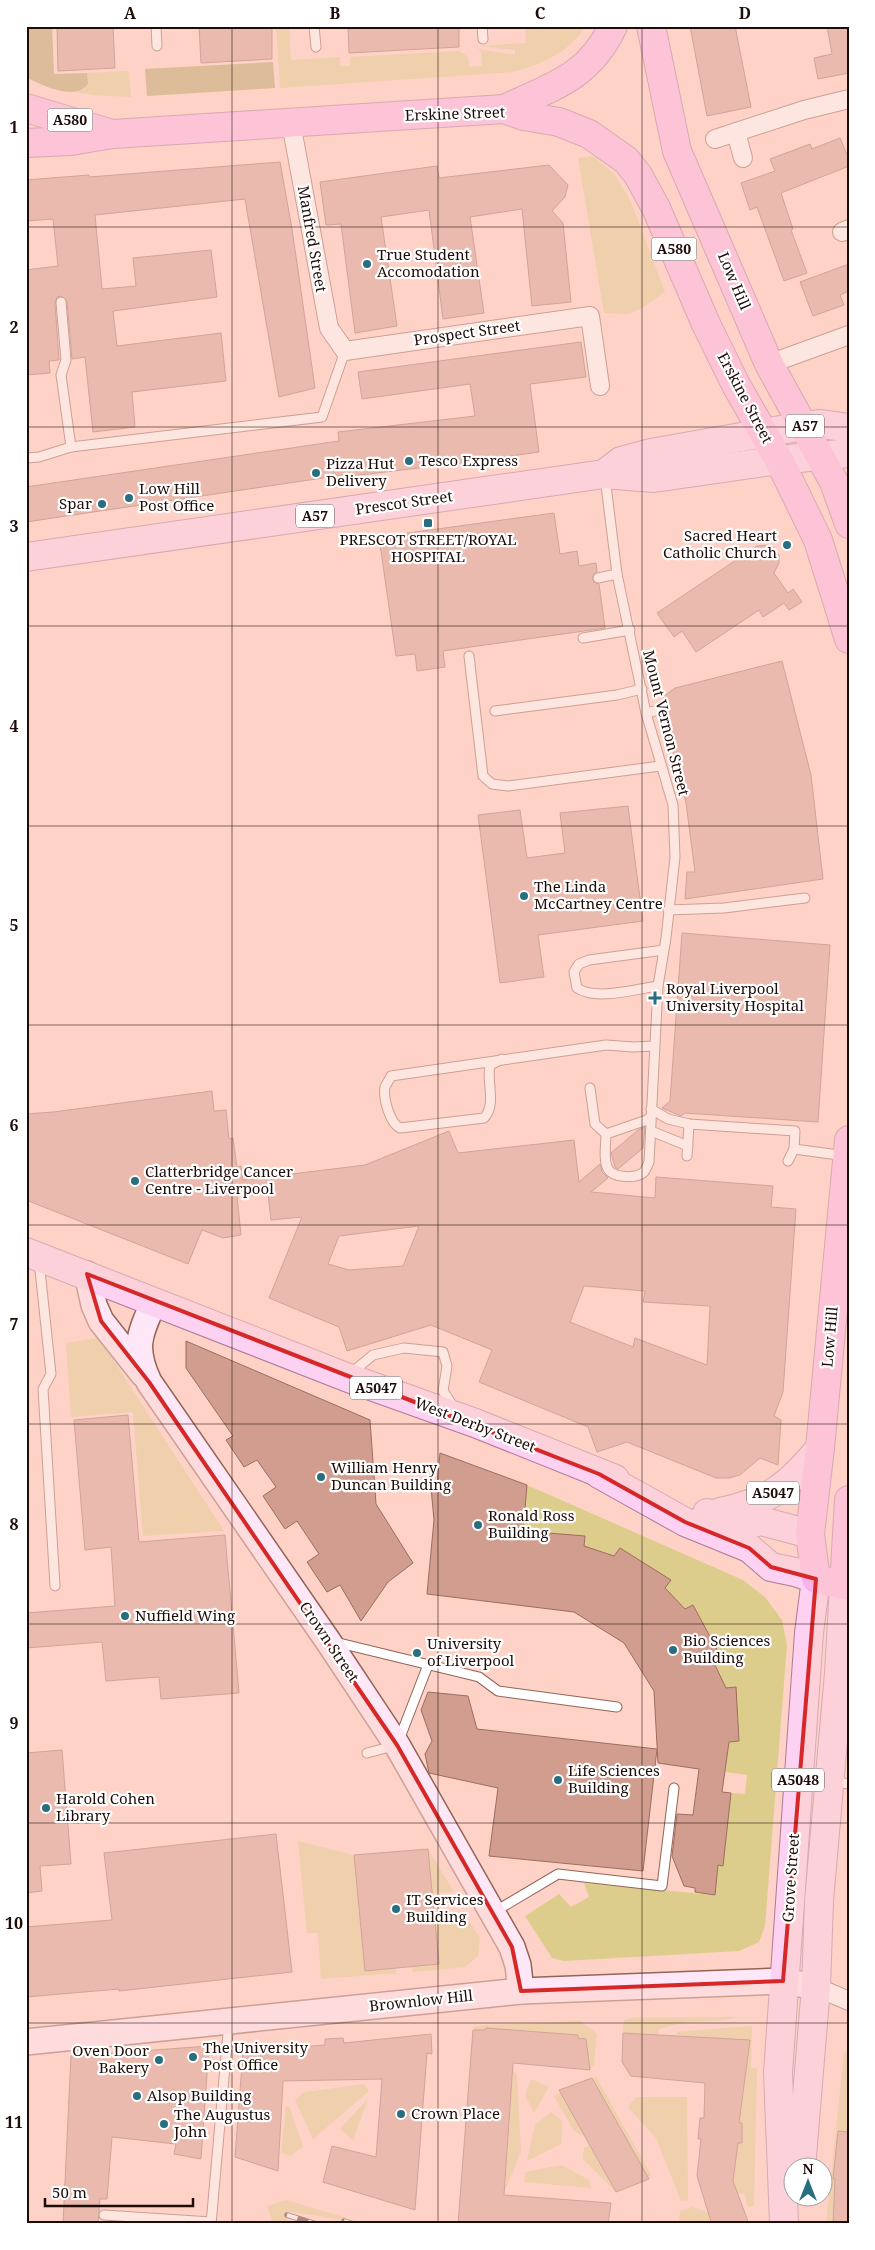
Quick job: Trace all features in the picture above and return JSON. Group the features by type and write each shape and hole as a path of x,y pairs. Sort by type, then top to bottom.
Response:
{"highway":[{"name":"A580","path":"504,109 556,86 578,73 594,57 613,26"},
{"name":"Low Hill","path":"651,26 677,150 769,364 834,482 849,524"},
{"name":"A580","path":"26,108 112,134"},
{"name":"Erskine Street","path":"26,143 71,141 112,134 504,109 524,116 559,122 589,134 626,160 638,175 656,208 706,324 762,433 778,460"},
{"name":"A580","path":"778,460 818,540 849,639"},
{"name":"Low Hill","path":"810,1534 820,1448 848,1148"},
{"path":"847,1540 849,1500"},
{"name":"A5047","path":"810,1534 847,1540"},
{"name":"Grove Street","path":"810,1534 816,1580"},
{"name":"A5048","path":"846,1586 847,1540"},
{"name":"West Derby Street","path":"816,1580 846,1586"}],"main road":[{"name":"Prescot Street","path":"604,474 621,461 688,445 821,424 849,428"},
{"name":"A57","path":"778,460 849,453"},
{"name":"Prescot Street","path":"26,557 604,474 654,478 778,460"},
{"name":"A5047","path":"33,1254 154,1302"},
{"name":"West Derby Street","path":"154,1302 346,1377 462,1419 599,1474 711,1514 744,1525 761,1522 810,1534"},
{"name":"A5047","path":"711,1514 757,1503 776,1492 800,1474 820,1448"},
{"name":"West Derby Street","path":"599,1474 685,1522 749,1548 771,1567 795,1572 816,1580"},
{"name":"Grove Street","path":"784,2224 778,2088 809,1632 816,1580"},
{"name":"Grove Street","path":"802,2158 816,1987 819,1901 839,1782 846,1586"},
{"path":"797,2224 798,2208"}],"street":[{"path":"715,139 804,110 849,99"},
{"name":"Manfred Street","path":"291,123 329,328 345,351"},
{"path":"736,132 744,158"},
{"name":"Prospect Street","path":"345,351 590,316 600,386"},
{"path":"769,364 849,334"},
{"path":"87,1274 94,1305 101,1321 149,1382"},
{"name":"Crown Street","path":"154,1302 143,1328 139,1350 140,1362 149,1382 328,1641 397,1745 512,1947 518,1965 521,1991"},
{"name":"Brownlow Hill","path":"26,2042 521,1991 784,1981 816,1987"},
{"path":"816,1987 849,2001"}],"lane":[{"path":"156,26 157,46"},
{"path":"314,26 316,47"},
{"path":"482,26 483,39"},
{"path":"60,302 66,360 61,375 71,447"},
{"path":"26,458 39,457 71,447 322,417 345,351"},
{"name":"Mount Vernon Street","path":"604,474 617,574 646,713 660,766 669,788 675,825 675,857 658,986 649,1162 645,1172 638,1176 616,1176 610,1172 606,1167 606,1134"},
{"path":"598,578 617,574"},
{"path":"583,638 602,632 630,630"},
{"path":"469,656 483,776 492,784 508,786 660,766"},
{"path":"495,711 617,695 642,689"},
{"path":"646,713 663,709"},
{"path":"668,910 724,908 806,898"},
{"path":"658,986 597,995 586,994 577,988 574,972 579,964 589,960 664,950"},
{"path":"502,1059 490,1065 488,1074 491,1103 489,1113 484,1118 400,1128 394,1125 389,1116 385,1088 392,1076 502,1059 606,1045 654,1046"},
{"path":"590,1088 595,1124 606,1134 647,1120 651,1112 689,1124 795,1131 794,1149 788,1161"},
{"path":"651,1131 688,1151 689,1124"},
{"path":"794,1149 848,1148"},
{"path":"33,1254 48,1339 51,1374 43,1389 55,1586"},
{"path":"346,1377 373,1355 404,1348 443,1352 447,1366 443,1391 462,1419"},
{"path":"328,1641 479,1677 498,1691 617,1707"},
{"path":"367,1754 397,1745 428,1665"},
{"path":"492,1914 558,1874 662,1886 674,1788"},
{"path":"104,2215 211,2223 229,2022"}],"highlighted area":[{"path":"87,1274 599,1474 685,1522 749,1548 771,1567 816,1579 783,1981 521,1991 512,1947 397,1745 149,1382 101,1321"}],"shaded area":[{"path":"26,26 52,26 54,74 87,73 88,84 83,89 67,92 40,84 26,77"},
{"path":"276,26 289,26 291,60 340,57 340,66 350,66 350,57 459,51 468,57 469,67 482,66 481,52 478,49 515,55 515,50 479,46 526,43 525,26 585,26 579,35 563,50 543,62 512,72 280,88"},
{"path":"273,62 275,88 147,96 145,69"},
{"path":"129,71 131,97 93,95 77,92 85,89 88,84 87,73"},
{"path":"593,156 616,176 632,204 665,292 642,308 629,314 604,313 578,158"},
{"path":"99,1338 224,1531 143,1536 133,1412 71,1417 66,1343"},
{"path":"527,1485 743,1580 765,1597 782,1620 787,1645 765,1926 759,1942 739,1951 564,1961 552,1958 525,1916 559,1894 571,1907 589,1897 584,1883 715,1895 718,1865 723,1866 731,1793 745,1794 747,1775 725,1772 729,1742 739,1741 735,1687 726,1688 713,1661 721,1657 693,1605 685,1609 665,1588 670,1580 620,1548 614,1556 584,1546 585,1536 523,1531"},
{"path":"298,1841 354,1855 365,1970 395,1968 396,1973 321,1979 318,1933 307,1933"},
{"path":"428,1849 454,1892 432,1893"},
{"path":"470,1922 480,1938 478,1956 465,1967 413,1972 412,1966 439,1963 435,1924"},
{"path":"739,2017 725,2020 686,2022 659,2029 659,2034 623,2033 624,2020 632,2018"},
{"path":"580,2021 597,2034 594,2065 590,2070 586,2039 578,2038 578,2035 486,2028 485,2030 473,2030 475,2026"},
{"path":"752,2026 751,2068 757,2068 754,2206 748,2207 744,2193 738,2194 733,2181 738,2143 742,2142 742,2123 739,2123 750,2041 677,2035 677,2032"},
{"path":"849,2048 849,2224 826,2224 828,2208 832,2208 832,2167 844,2053"},
{"path":"513,2070 517,2075 521,2152 505,2190"},
{"path":"596,2077 651,2175 649,2179 592,2078"},
{"path":"531,2079 549,2087 534,2113 525,2095"},
{"path":"364,2084 369,2091 313,2139 295,2100 305,2092"},
{"path":"561,2093 585,2137 573,2129 554,2096"},
{"path":"636,2097 687,2097 688,2200 681,2201 656,2138 628,2107"},
{"path":"368,2099 353,2140 340,2129"},
{"path":"286,2106 289,2106 303,2146 291,2156 281,2153"},
{"path":"551,2112 562,2121 561,2144 527,2161 535,2125"},
{"path":"590,2145 616,2192 583,2159 584,2148"},
{"path":"561,2165 589,2180 591,2188 524,2182 525,2172"},
{"path":"286,2200 367,2224 287,2211 287,2221 272,2221 267,2206"},
{"path":"692,2207 708,2212 712,2224 681,2224 679,2220 680,2211"}],"building":[{"path":"57,26 113,26 115,68 58,71"},
{"path":"199,26 272,26 272,59 201,63"},
{"path":"348,26 459,26 459,47 349,53"},
{"path":"690,26 735,26 751,107 707,116"},
{"path":"827,26 849,26 849,73 818,79 814,58 832,54"},
{"path":"840,138 849,159 849,166 781,193 793,229 791,230 807,273 784,281 757,207 750,210 741,183 775,171 770,159 810,144 812,149"},
{"path":"280,162 292,229 315,388 279,397 245,199 95,215 102,289 136,286 133,258 211,250 217,297 113,311 117,346 221,333 226,381 132,392 135,427 93,432 85,357 72,359 67,301 61,296 57,297 55,303 59,360 49,361 50,373 27,375 26,270 58,266 53,219 26,221 26,180"},
{"name":"True Student Accomodation","path":"549,165 568,185 565,197 552,211 563,223 571,302 532,306 522,209 470,217 484,313 443,319 429,210 381,217 397,326 355,333 341,224 326,225 320,182 437,166 439,178"},
{"path":"849,264 849,291 840,295 844,305 813,316 800,282"},
{"path":"581,342 586,377 530,384 539,452 343,477 343,475 26,522 26,487 339,441 338,432 475,416 470,384 362,399 358,372"},
{"path":"554,513 560,554 577,551 579,566 596,563 597,572 592,579 599,584 605,628 443,651 445,667 417,671 415,654 396,656 379,537"},
{"path":"767,545 774,548 779,555 779,563 774,573 788,593 793,589 802,602 789,610 784,603 763,617 759,610 696,652 682,631 674,637 657,613 757,546"},
{"path":"782,661 811,775 823,879 685,899 687,872 695,872 686,803 664,715 668,713 669,708 667,704 662,703 664,696 675,688"},
{"name":"The Linda McCartney Centre","path":"628,806 643,921 538,935 544,977 500,983 478,815 520,810 527,858 565,853 560,813"},
{"path":"682,933 830,945 818,1122 685,1113 681,1116 662,1108 670,1101"},
{"path":"212,1091 214,1111 226,1110 229,1139 233,1138 237,1167 241,1166 243,1180 365,1165 449,1131 458,1153 574,1140 579,1182 600,1164 602,1172 608,1178 591,1192 655,1198 656,1177 773,1186 771,1207 796,1209 783,1392 774,1416 781,1420 778,1465 760,1458 740,1475 729,1478 716,1478 627,1442 597,1452 588,1427 479,1382 492,1350 431,1325 347,1351 339,1327 269,1298 302,1217 271,1220 268,1194 237,1196 241,1235 223,1238 202,1230 188,1264 26,1200 26,1114","holes":["419,1226 403,1266 349,1270 328,1264 339,1236","584,1286 645,1291 643,1302 710,1306 707,1365 635,1338 633,1347 570,1322"]},
{"path":"645,1127 643,1148 618,1169 615,1167 611,1153 638,1130"},
{"name":"William Henry Duncan Building","path":"186,1341 370,1420 376,1504 413,1563 388,1582 361,1621 340,1585 327,1592 307,1562 319,1554 297,1521 285,1529 263,1496 276,1487 257,1460 244,1467 226,1440 233,1436 186,1368"},
{"name":"Nuffield Wing","path":"128,1415 139,1542 225,1535 239,1693 161,1699 159,1677 106,1681 102,1642 26,1648 26,1613 115,1606 111,1547 85,1550 74,1420"},
{"path":"440,1453 527,1485 523,1531 585,1536 584,1546 614,1556 620,1548 671,1580 665,1588 685,1609 693,1605 721,1657 713,1661 726,1688 736,1687 739,1741 729,1742 722,1792 731,1793 723,1866 718,1865 715,1895 695,1892 695,1888 684,1886 672,1856 677,1814 693,1815 699,1769 658,1763 654,1691 624,1643 574,1612 427,1594 434,1520 431,1488 437,1486"},
{"name":"Life Sciences Building","path":"428,1692 468,1696 477,1729 657,1749 643,1871 489,1856 498,1788 429,1773 425,1754 432,1741 421,1710"},
{"name":"Harold Cohen Library","path":"62,1750 71,1864 40,1866 42,1891 26,1893 26,1753"},
{"path":"276,1834 292,1972 119,1991 119,1989 26,1997 26,1927 112,1920 104,1853"},
{"name":"IT Services Building","path":"428,1849 439,1964 365,1971 354,1855"},
{"name":"Crown Place","path":"486,2028 578,2035 578,2038 586,2039 590,2070 513,2063 504,2195 611,2203 608,2224 458,2224 473,2030 485,2030"},
{"path":"623,2033 750,2040 739,2123 742,2123 742,2143 738,2143 733,2181 749,2224 712,2224 708,2212 697,2176 701,2139 698,2139 700,2118 704,2118 705,2083 631,2076 622,2062"},
{"name":"Crown Place","path":"431,2034 432,2054 427,2053 415,2210 323,2182 332,2146 376,2157 382,2079 283,2081 278,2171 235,2157 243,2051 325,2045 325,2039 343,2038 344,2043"},
{"name":"Alsop Building","path":"209,2046 201,2159 174,2154 176,2144 112,2137 107,2199 100,2199 98,2224 63,2224 71,2056"},
{"path":"592,2078 649,2179 616,2192 559,2090"},
{"path":"838,2131 849,2132 849,2224 833,2224 835,2179 833,2179"}],"railway":[{"path":"287,2215 316,2224"},
{"path":"344,2221 353,2224"}],"place":[{"name":"True Student Accomodation","path":"367,264"},
{"name":"Tesco Express","path":"409,461"},
{"name":"Pizza Hut Delivery","path":"316,473"},
{"name":"Low Hill Post Office","path":"129,498"},
{"name":"Spar","path":"102,504"},
{"name":"PRESCOT STREET/ROYAL HOSPITAL","path":"428,523"},
{"name":"Sacred Heart Catholic Church","path":"787,545"},
{"name":"The Linda McCartney Centre","path":"524,896"},
{"name":"Royal Liverpool University Hospital","path":"655,998"},
{"name":"Clatterbridge Cancer Centre - Liverpool","path":"135,1181"},
{"name":"William Henry Duncan Building","path":"321,1477"},
{"name":"Ronald Ross Building","path":"478,1525"},
{"name":"Nuffield Wing","path":"125,1616"},
{"name":"Bio Sciences Building","path":"673,1650"},
{"name":"University of Liverpool","path":"417,1653"},
{"name":"Life Sciences Building","path":"558,1780"},
{"name":"Harold Cohen Library","path":"46,1808"},
{"name":"IT Services Building","path":"396,1909"},
{"name":"The University Post Office","path":"193,2057"},
{"name":"Oven Door Bakery","path":"159,2060"},
{"name":"Alsop Building","path":"137,2096"},
{"name":"Crown Place","path":"401,2114"},
{"name":"The Augustus John","path":"164,2124"}]}
